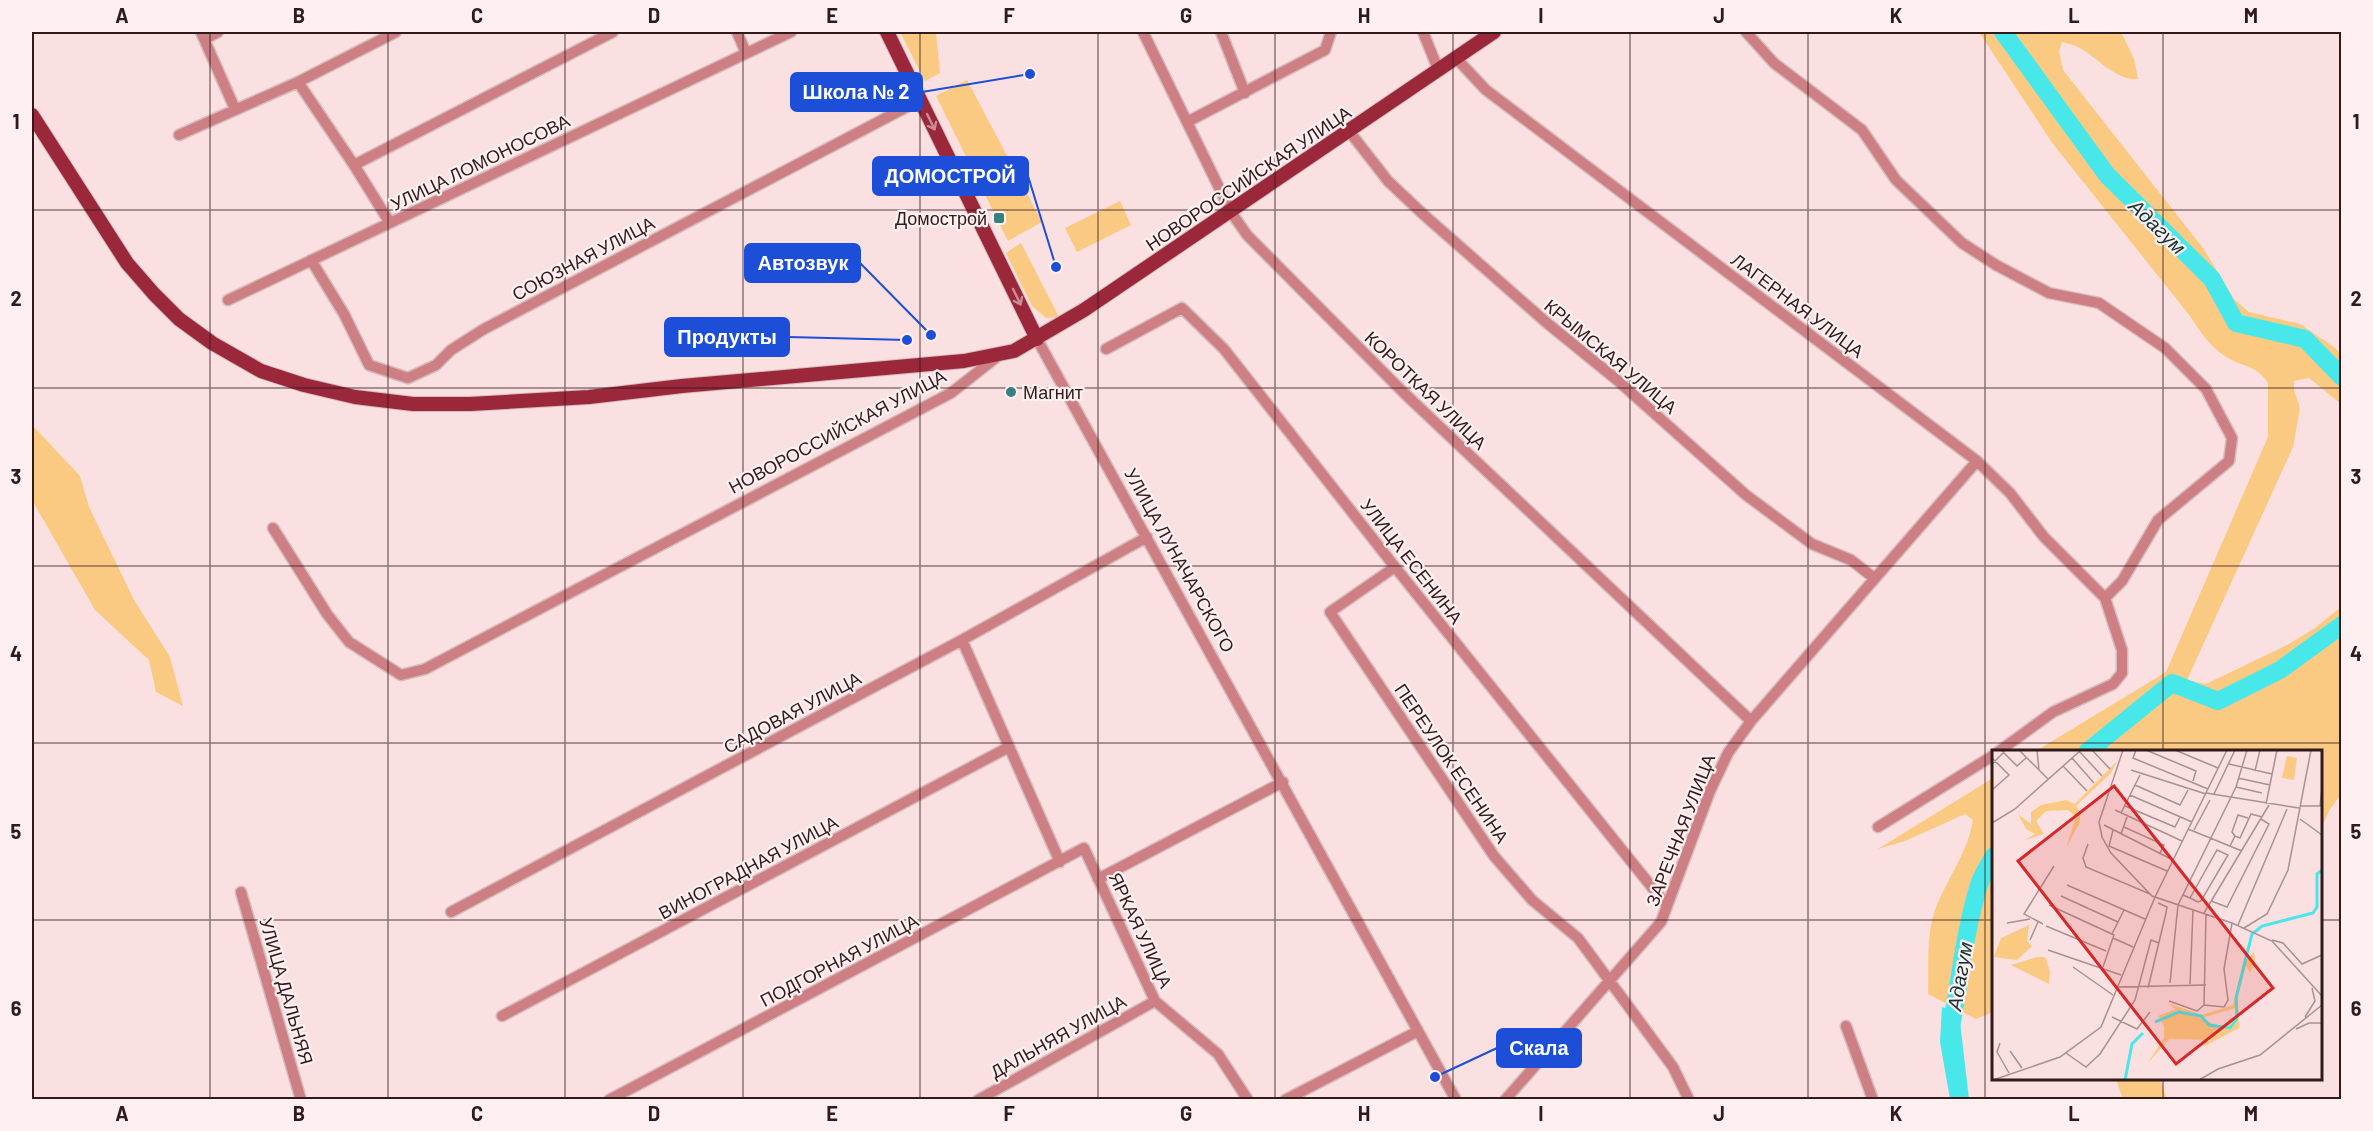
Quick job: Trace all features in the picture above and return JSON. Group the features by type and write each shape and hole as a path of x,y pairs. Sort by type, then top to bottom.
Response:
{"main road":[{"name":"УЛИЦА ЛУНАЧАРСКОГО","path":"887,32 1037,339"},
{"name":"НОВОРОССИЙСКАЯ УЛИЦА","path":"998,356 1014,351 1037,339 1231,212 1494,32"},
{"path":"32,116 127,262 179,319 212,343 261,371 304,385 355,397 413,404 470,404 589,397 998,356"}],"street":[{"path":"218,32 203,35 235,109"},
{"path":"179,135 298,81 396,32"},
{"path":"354,165 613,32"},
{"path":"737,32 746,53"},
{"name":"УЛИЦА ЛОМОНОСОВА","path":"228,300 791,32"},
{"name":"КОРОТКАЯ УЛИЦА","path":"1143,32 1231,212 1247,235 1404,393 1751,720"},
{"path":"1221,32 1245,93"},
{"path":"1187,122 1325,50 1331,32"},
{"path":"1423,32 1438,69"},
{"path":"1746,32 1774,63 1862,130 1896,180 1962,243 1996,265 2049,293 2099,303 2165,348 2206,389 2232,438 2229,461 2158,520 2122,581 2105,597 2122,650 2122,673 2113,684 2053,712 2001,750"},
{"name":"ЛАГЕРНАЯ УЛИЦА","path":"1455,57 1496,97 1977,461 2010,493 2044,537 2105,597"},
{"path":"298,81 390,223"},
{"name":"СОЮЗНАЯ УЛИЦА","path":"311,260 344,314 369,365 408,378 436,365 451,350 484,329 921,100"},
{"name":"КРЫМСКАЯ УЛИЦА","path":"1349,131 1388,181 1424,215 1547,323 1617,380 1746,495 1812,544 1851,560 1874,578"},
{"name":"УЛИЦА ЕСЕНИНА","path":"1106,349 1182,308 1224,349 1395,567 1667,906"},
{"name":"УЛИЦА ЛУНАЧАРСКОГО","path":"1037,339 1283,782 1456,1100"},
{"name":"НОВОРОССИЙСКАЯ УЛИЦА","path":"273,528 327,614 349,642 401,675 425,669 951,393 998,356"},
{"name":"ЗАРЕЧНАЯ УЛИЦА","path":"1505,1100 1661,922 1710,791 1728,753 1751,720 1977,461"},
{"name":"САДОВАЯ УЛИЦА","path":"451,912 962,640 1147,537"},
{"name":"ПЕРЕУЛОК ЕСЕНИНА","path":"1395,567 1330,612 1494,856 1532,900 1578,938 1610,982"},
{"path":"962,640 1060,862"},
{"name":"ВИНОГРАДНАЯ УЛИЦА","path":"502,1016 1009,747"},
{"path":"1878,827 1992,755"},
{"path":"1098,879 1283,782"},
{"name":"ПОДГОРНАЯ УЛИЦА","path":"609,1100 1084,849"},
{"name":"ЯРКАЯ УЛИЦА","path":"1084,849 1155,1000 1218,1054 1248,1100"},
{"name":"УЛИЦА ДАЛЬНЯЯ","path":"241,892 301,1100"},
{"path":"1610,982 1673,1067 1689,1100"},
{"name":"ДАЛЬНЯЯ УЛИЦА","path":"978,1100 1155,1000"},
{"path":"1846,1026 1873,1100"},
{"path":"1285,1100 1418,1031"}],"shaded area":[{"path":"900,32 936,32 940,73 925,81"},
{"path":"1979,32 2121,32 2134,59 2138,79 2130,79 2115,73 2087,52 2062,42 2059,51 2063,70 2203,248 2234,299 2249,312 2300,324 2341,354 2341,404 2309,378 2294,381 2294,390 2300,408 2293,447 2187,680 2206,684 2289,644 2315,628 2341,607 2341,794 2329,811 2322,827 2322,750 2038,750 2166,672 2268,437 2268,383 2264,377 2216,350 2053,144"},
{"path":"967,80 1042,222 1008,241 936,96"},
{"path":"1120,201 1131,225 1077,252 1065,228"},
{"path":"1021,243 1059,317 1046,318 1032,306 1006,253"},
{"path":"32,425 80,476 89,507 134,600 170,657 183,706 156,692 149,660 95,610 32,500"},
{"path":"1992,779 1992,1012 1976,1019 1928,994 1929,941 1932,920 1962,855 1973,820 1965,814 1905,841 1878,849"},
{"path":"2116,1080 2160,1080 2167,1099 2123,1099"}],"water":[{"name":"Адагум","path":"1942,1007 1959,1013 1969,1099 1950,1099 1940,1042"}],"waterway":[{"name":"Адагум","path":"2003,32 2107,175 2212,279 2236,323 2305,339 2342,377"},
{"name":"Адагум","path":"2089,750 2172,683 2218,701 2280,670 2342,625"},
{"name":"Адагум","path":"1950,1032 1974,903 1980,881 1992,860"}],"place":[{"name":"Школа № 2","path":"1030,74"},
{"name":"Домострой","path":"999,218"},
{"name":"ДОМОСТРОЙ","path":"1056,267"},
{"name":"Автозвук","path":"931,335"},
{"name":"Продукты","path":"907,340"},
{"name":"Магнит","path":"1011,392"},
{"name":"Скала","path":"1435,1077"}]}
